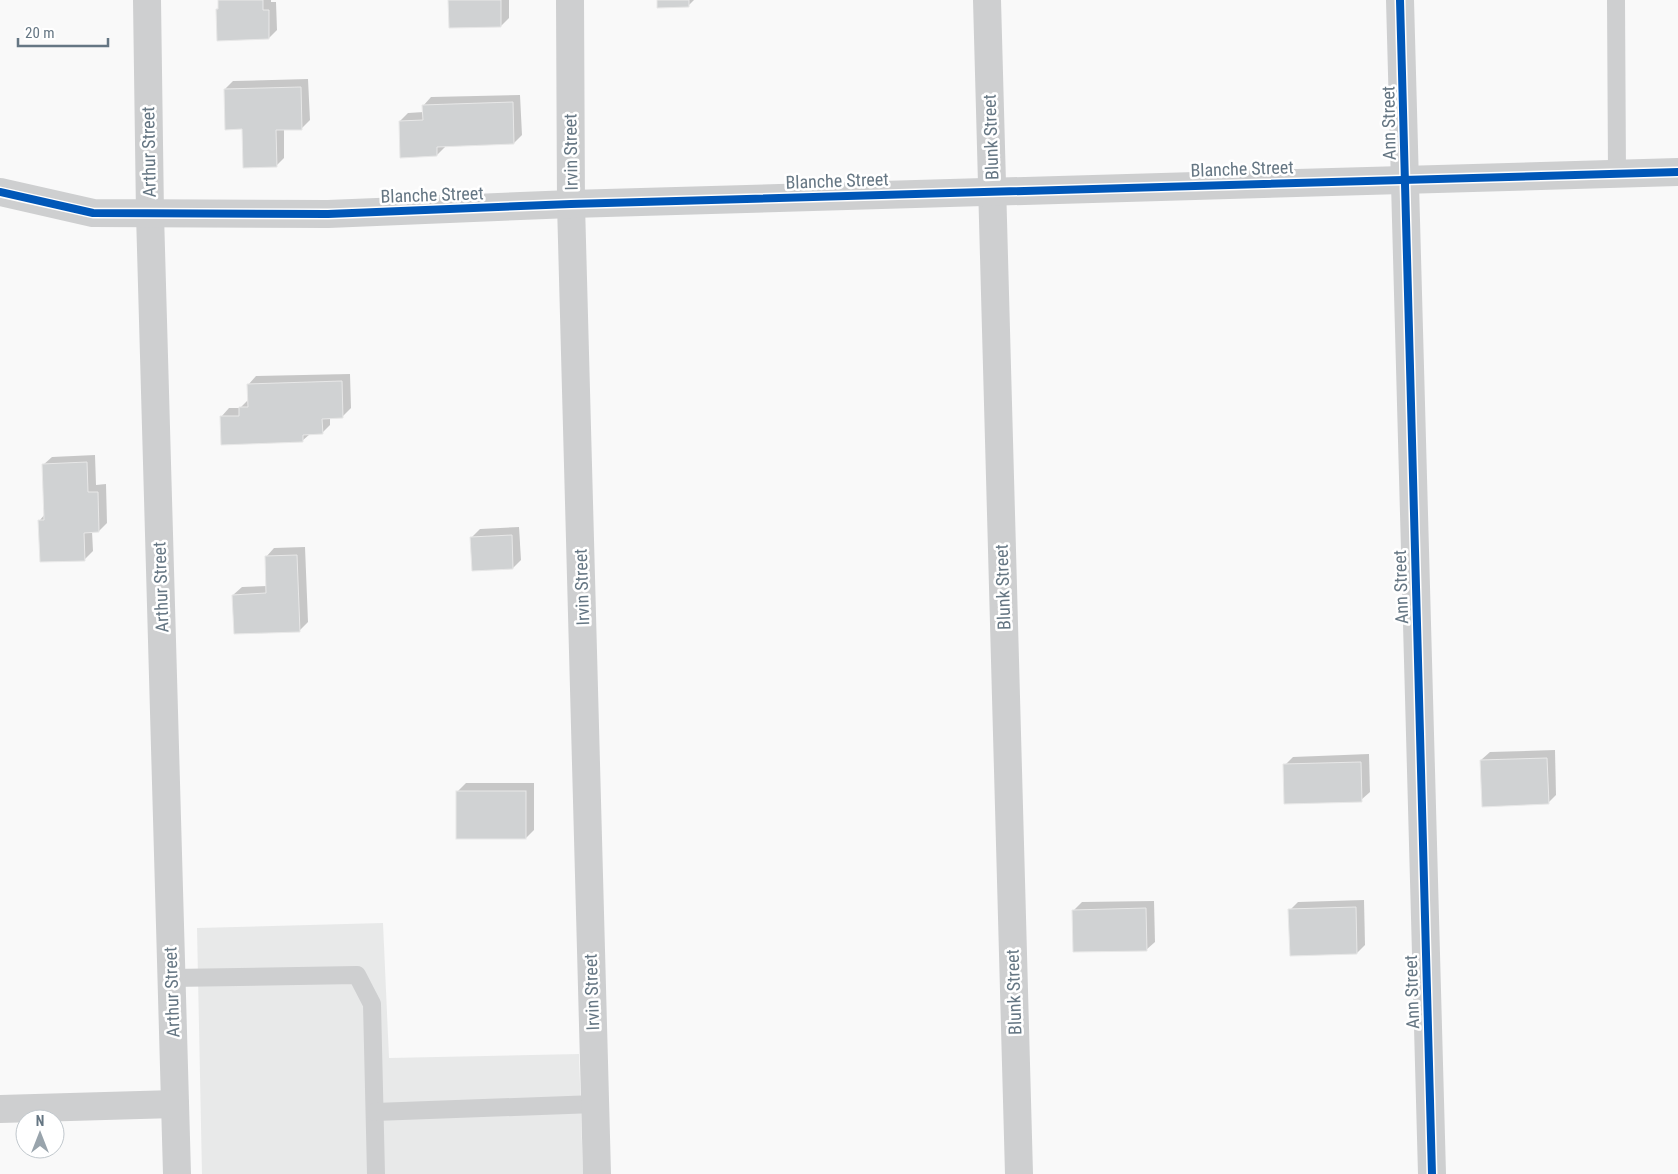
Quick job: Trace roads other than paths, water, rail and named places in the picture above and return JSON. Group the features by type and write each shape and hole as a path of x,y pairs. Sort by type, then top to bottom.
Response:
{"street":[{"name":"Arthur Street","path":"147,0 150,214 177,1174"},
{"name":"Irvin Street","path":"570,0 572,204 597,1174"},
{"name":"Blunk Street","path":"987,0 1018,1174"},
{"name":"Ann Street","path":"1400,0 1432,1174"},
{"name":"Blanche Street","path":"0,192 93,213 328,214 572,204 1678,172"},
{"path":"0,1109 175,1104"}],"lane":[{"path":"1616,0 1617,174"},
{"path":"172,978 356,975 372,1004 376,1174"},
{"path":"375,1112 596,1104"}]}
